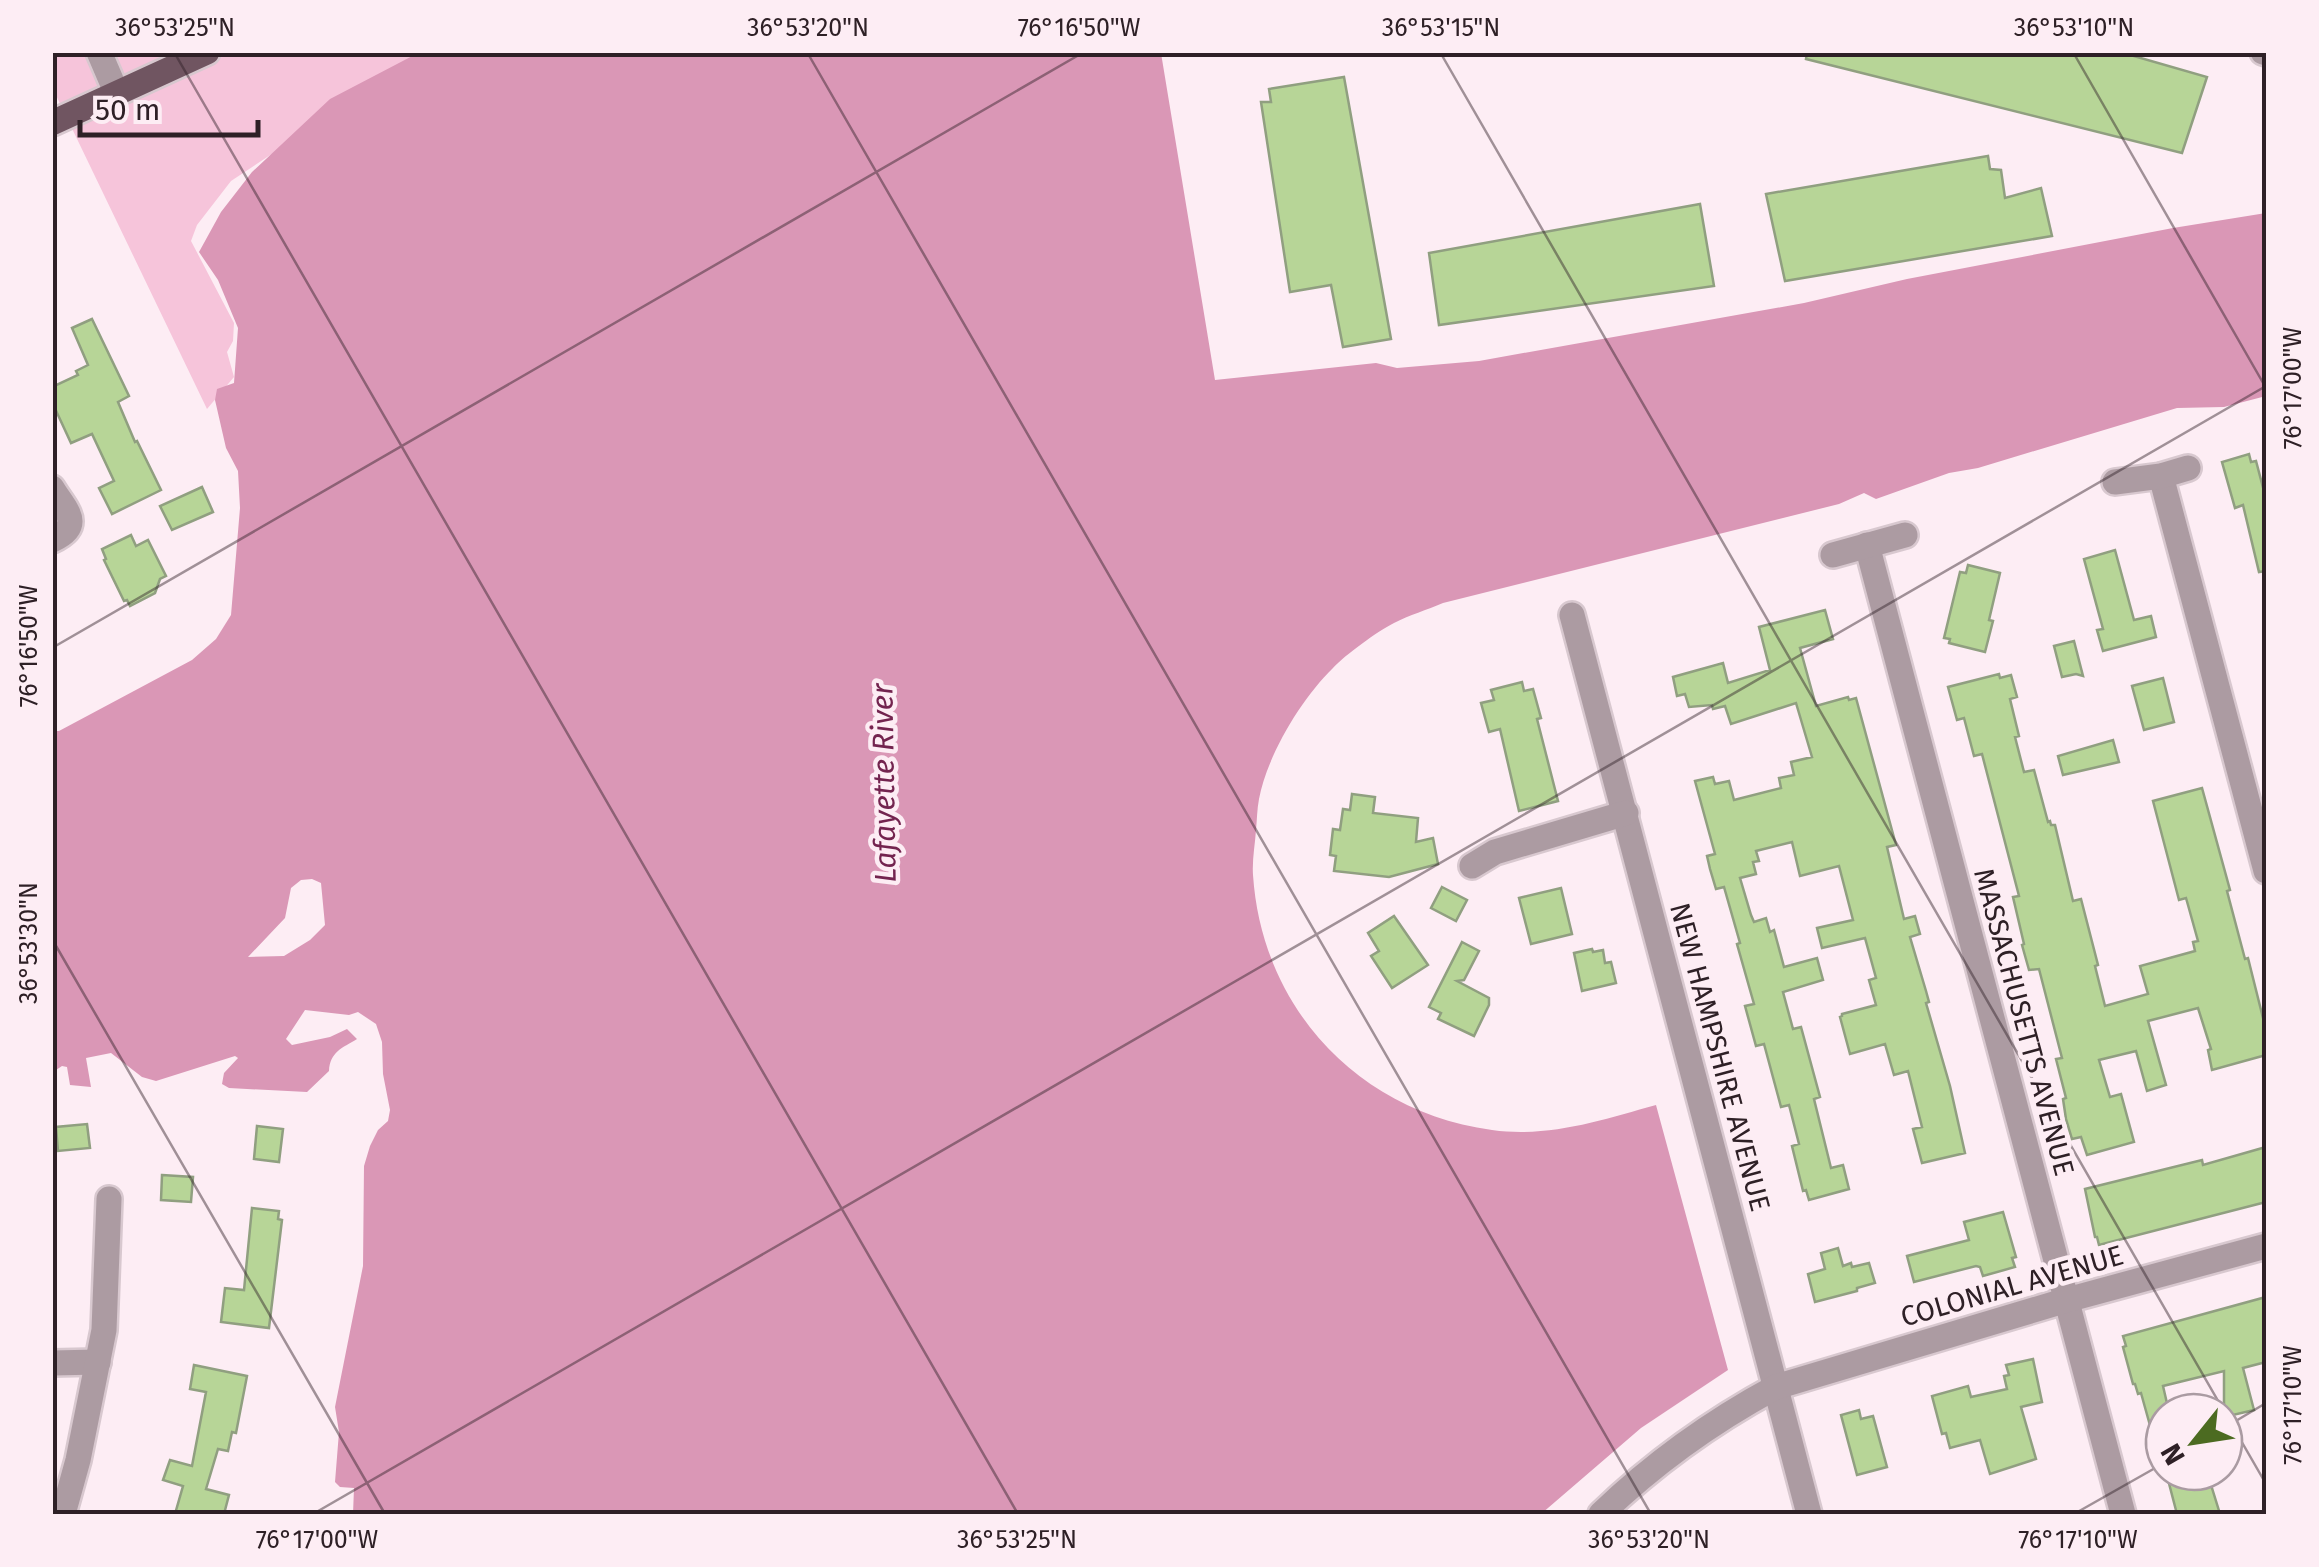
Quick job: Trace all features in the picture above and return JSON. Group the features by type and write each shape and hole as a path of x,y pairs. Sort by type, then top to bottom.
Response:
{"main road":[{"path":"52,123 208,52"}],"street":[{"path":"99,52 117,94"},
{"path":"2116,482 2188,468"},
{"path":"2161,476 2266,870"},
{"path":"52,488 71,521 70,529 52,540"},
{"path":"1833,554 1905,535"},
{"name":"MASSACHUSETTS AVENUE","path":"1866,546 2123,1514"},
{"name":"NEW HAMPSHIRE AVENUE","path":"1572,614 1809,1514"},
{"path":"1472,866 1495,852 1626,814"},
{"path":"63,1514 104,1330 109,1199"},
{"name":"COLONIAL AVENUE","path":"1601,1514 1690,1438 1776,1387 2067,1300 2266,1246"},
{"path":"52,1364 98,1362"}],"shaded area":[{"path":"53,53 483,53 356,98 231,181 197,225 191,241 234,323 233,341 227,352 234,377 207,409 53,89"}],"water":[{"name":"Lafayette River","path":"420,52 1161,53 1215,380 1376,363 1397,368 1479,361 1804,303 1907,279 2266,213 2266,396 2224,407 2177,408 1978,468 1949,473 1876,499 1864,493 1839,504 1443,603 1394,623 1362,644 1333,668 1298,712 1277,747 1263,782 1253,875 1260,924 1275,969 1298,1010 1326,1046 1360,1077 1400,1101 1444,1119 1492,1130 1555,1130 1656,1105 1728,1370 1641,1428 1541,1514 353,1514 354,1488 340,1487 335,1482 339,1432 335,1407 363,1266 364,1166 390,1110 382,1042 376,1024 358,1012 349,1015 305,1010 286,1039 292,1045 347,1029 357,1039 338,1051 329,1071 307,1092 229,1088 222,1084 224,1073 238,1058 235,1056 156,1081 142,1077 111,1053 86,1058 91,1087 70,1085 67,1067 53,1072 52,731 59,731 192,660 216,639 231,615 240,508 238,471 226,448 215,400 217,389 234,383 238,328 218,280 199,252 221,212 252,172 330,99","holes":["301,880 321,883 325,925 284,956 248,957 285,918 291,888"]}],"building":[{"path":"1807,52 2120,52 2207,77 2182,153 1806,59"},
{"path":"1344,77 1391,339 1343,347 1331,285 1290,292 1261,102 1271,102 1269,89"},
{"path":"1988,156 1990,169 2001,170 2005,198 2041,188 2052,236 1785,281 1766,194"},
{"path":"1700,204 1714,286 1439,325 1429,253"},
{"path":"92,319 129,396 118,402 161,490 112,514 99,488 114,481 92,434 71,443 52,402 52,387 78,375 76,371 88,365 72,328"},
{"path":"2249,454 2251,462 2256,461 2266,499 2266,571 2259,572 2243,505 2235,508 2222,462"},
{"path":"202,487 213,512 172,530 160,506"},
{"path":"131,535 136,546 148,540 166,576 160,579 155,593 130,606 124,601 102,549"},
{"path":"2115,550 2134,620 2151,616 2156,637 2103,651 2097,630 2103,629 2084,559"},
{"path":"1968,565 2000,573 1985,652 1949,643 1950,639 1944,638 1960,572 1966,573"},
{"path":"1825,610 1833,639 1800,648 1816,706 1856,698 1896,845 1887,847 1904,919 1915,916 1920,934 1910,937 1965,1153 1922,1163 1913,1129 1922,1127 1908,1071 1894,1075 1885,1044 1850,1054 1840,1017 1876,1005 1869,980 1876,978 1865,938 1822,948 1817,928 1853,920 1839,866 1800,876 1792,842 1756,851 1756,874 1740,878 1754,922 1766,918 1770,932 1774,930 1784,967 1817,958 1823,980 1783,992 1793,1029 1801,1027 1820,1097 1814,1099 1831,1168 1843,1165 1849,1189 1809,1200 1806,1190 1803,1191 1792,1146 1799,1144 1789,1105 1781,1107 1764,1044 1756,1046 1745,1006 1754,1004 1724,887 1716,889 1710,869 1707,856 1715,854 1695,781 1713,777 1715,784 1729,781 1734,800 1781,788 1779,778 1794,775 1791,762 1812,757 1796,703 1731,724 1725,706 1689,707 1685,694 1677,696 1673,677 1723,663 1728,683 1770,670 1759,627"},
{"path":"2074,641 2083,676 2062,677 2054,646"},
{"path":"1999,674 2000,678 2011,675 2017,697 2010,699 2019,736 2015,737 2024,772 2034,770 2048,822 2055,825 2073,901 2081,899 2105,1006 2148,994 2140,966 2195,951 2193,942 2198,941 2188,905 2186,898 2179,900 2153,801 2202,788 2266,1030 2266,1055 2212,1070 2208,1050 2211,1049 2198,1008 2148,1021 2166,1085 2147,1091 2136,1051 2099,1060 2110,1097 2121,1094 2134,1142 2087,1155 2081,1137 2072,1139 2066,1119 2066,1098 2056,1059 2062,1058 2039,969 2029,970 2022,945 2013,897 2019,896 1982,754 1974,756 1964,718 1957,720 1948,687"},
{"path":"2163,678 2174,722 2144,730 2132,686"},
{"path":"1522,682 1524,691 1533,689 1558,801 1519,811 1500,729 1489,732 1481,703 1494,700 1491,690"},
{"path":"2113,740 2119,762 2063,775 2058,756"},
{"path":"1352,794 1375,797 1373,813 1418,818 1416,842 1433,838 1438,864 1389,877 1334,871 1336,856 1330,855 1333,829 1340,830 1343,809 1350,810"},
{"path":"1442,887 1467,900 1456,921 1431,908"},
{"path":"1561,888 1572,934 1531,944 1519,898"},
{"path":"1394,916 1428,965 1392,988 1371,956 1379,951 1368,933"},
{"path":"1462,942 1479,951 1464,980 1457,981 1489,998 1474,1036 1438,1019 1441,1013 1429,1007"},
{"path":"1603,950 1605,963 1611,962 1616,983 1582,991 1574,953"},
{"path":"87,1124 90,1148 58,1151 56,1127"},
{"path":"257,1126 283,1129 279,1162 254,1159"},
{"path":"2266,1147 2266,1202 2099,1245 2085,1189 2202,1160 2203,1165"},
{"path":"162,1175 193,1177 191,1202 161,1200"},
{"path":"252,1208 279,1211 278,1219 282,1220 269,1328 221,1322 225,1288 244,1290"},
{"path":"2003,1212 2016,1257 2012,1258 2015,1267 1983,1276 1976,1266 1914,1282 1907,1256 1969,1240 1964,1222"},
{"path":"1838,1248 1843,1266 1869,1263 1875,1283 1815,1302 1808,1274 1825,1269 1821,1253"},
{"path":"2266,1297 2266,1362 2243,1368 2254,1410 2244,1412 2244,1392 2224,1392 2224,1371 2163,1386 2164,1392 2144,1392 2144,1404 2133,1384 2123,1336"},
{"path":"2033,1359 2042,1402 2021,1407 2036,1459 1990,1474 1980,1440 1950,1448 1932,1396 1968,1386 1971,1397 2007,1389 2006,1365"},
{"path":"194,1365 247,1376 236,1433 232,1432 228,1451 218,1449 206,1489 229,1495 224,1514 175,1514 183,1486 163,1480 170,1460 192,1466 206,1392 190,1389"},
{"path":"1859,1410 1861,1419 1873,1416 1887,1467 1857,1475 1841,1415"},
{"path":"2171,1492 2213,1492 2220,1514 2177,1514"}]}
